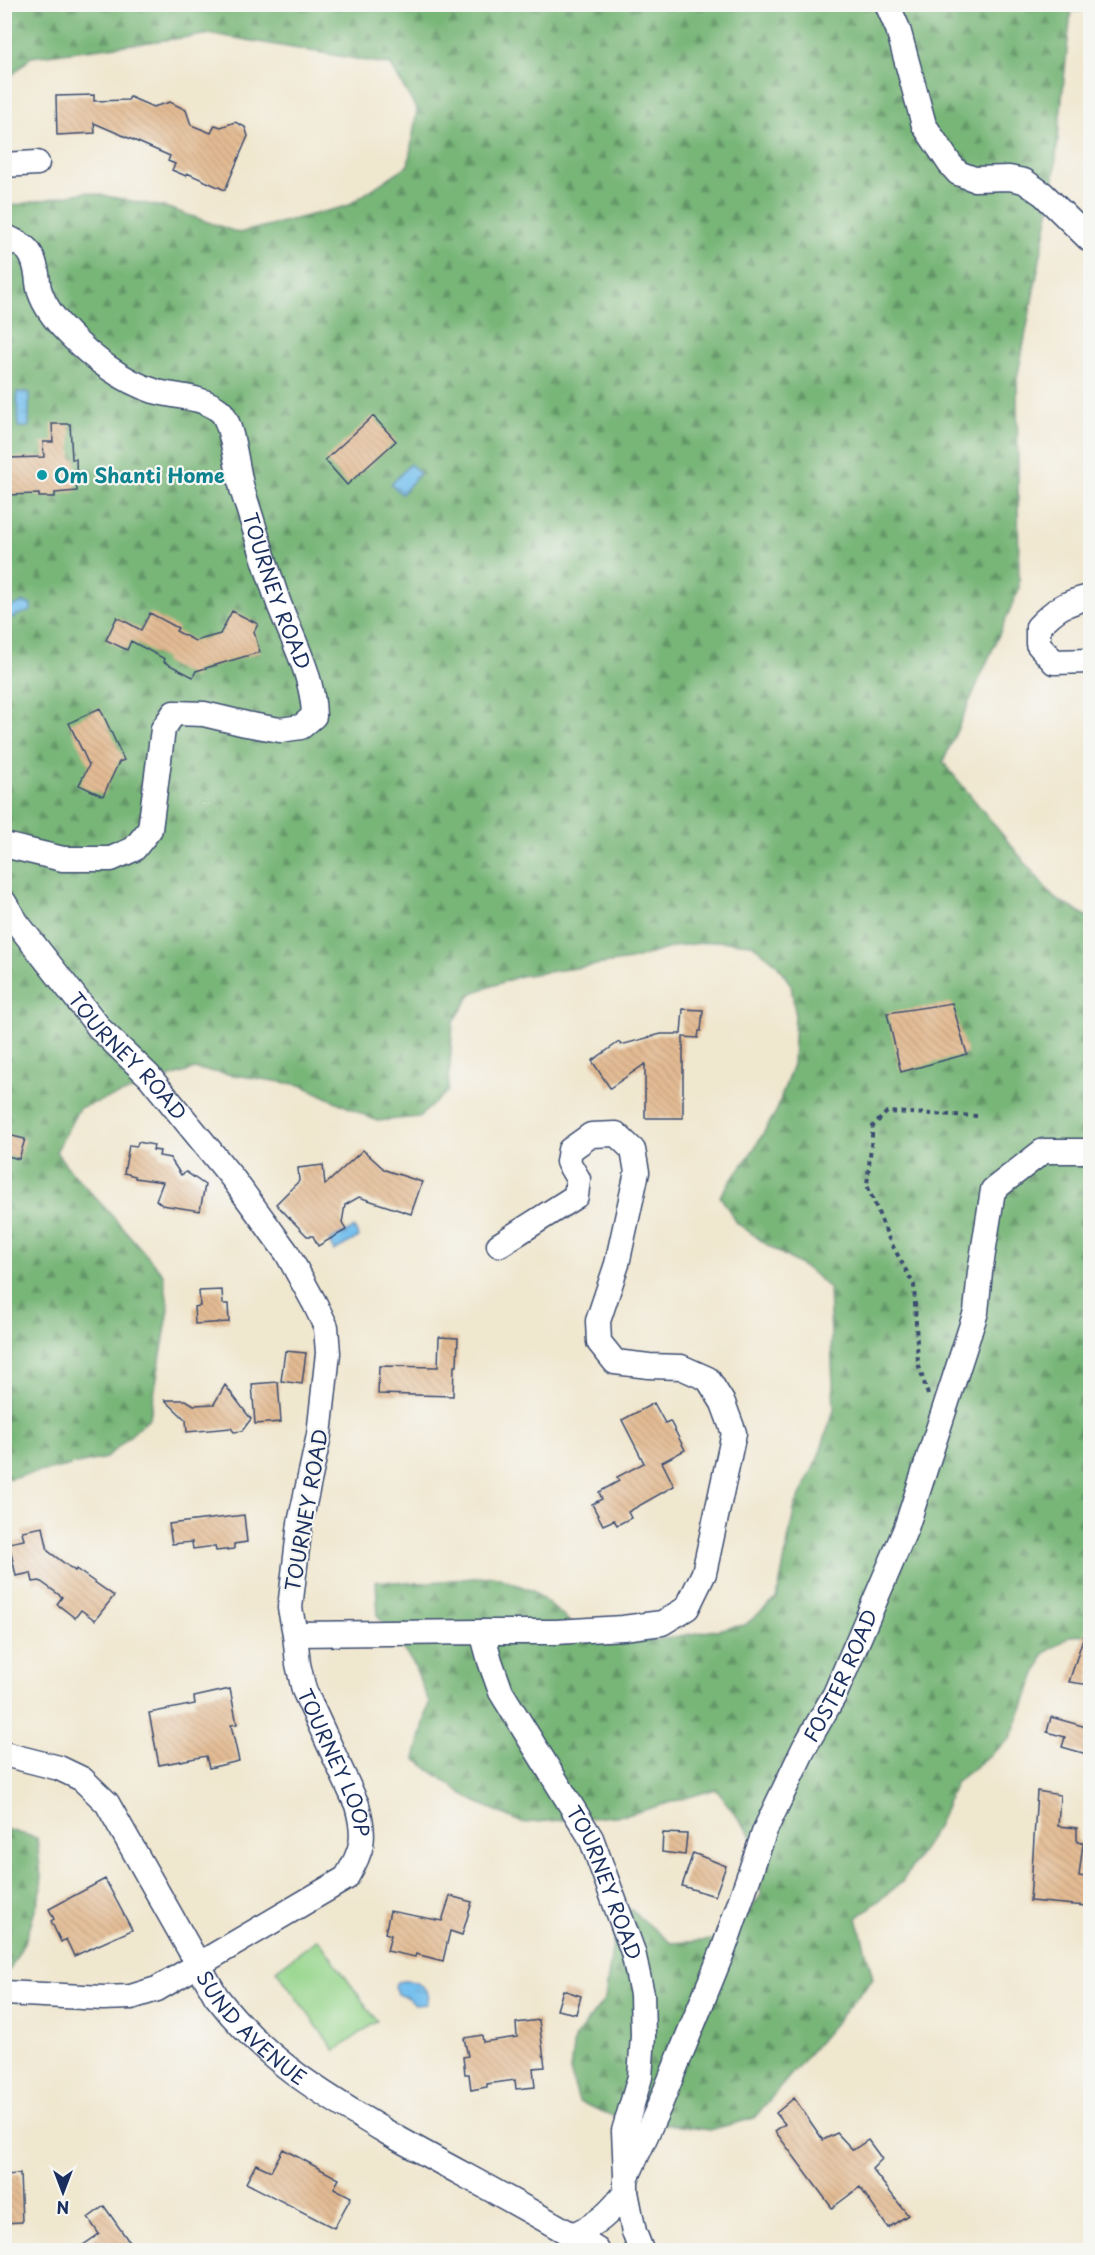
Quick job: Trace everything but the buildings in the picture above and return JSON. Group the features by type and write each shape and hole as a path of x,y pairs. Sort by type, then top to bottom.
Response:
{"street":[{"path":"887,4 898,29 924,125 950,164 958,173 974,179 1024,180 1043,194 1090,240"},
{"path":"4,165 37,163"},
{"name":"TOURNEY ROAD","path":"4,236 27,248 35,258 39,291 51,313 67,333 86,350 135,384 156,392 178,394 220,410 227,423 242,490 279,604 305,667 314,696 314,716 301,727 280,730 204,714 174,713 163,729 150,829 134,849 111,859 63,859 4,845"},
{"path":"1090,597 1054,609 1038,627 1038,644 1054,662 1090,661"},
{"name":"TOURNEY ROAD","path":"4,902 17,923 101,1030 149,1076 234,1180 287,1253 326,1327 328,1353 319,1435 300,1523 290,1608 295,1634"},
{"path":"295,1634 556,1632 623,1628 662,1623 687,1608 704,1573 734,1432 723,1403 708,1379 681,1367 615,1362 599,1342 598,1321 617,1264 637,1172 633,1150 616,1134 591,1135 570,1150 568,1162 578,1179 576,1196 499,1245"},
{"name":"FOSTER ROAD","path":"626,2185 724,1948 765,1830 804,1748 835,1694 902,1539 976,1312 993,1190 1043,1151 1090,1150"},
{"name":"TOURNEY ROAD","path":"482,1632 501,1692 591,1838 633,1952 642,1994 643,2036 640,2077 624,2131 626,2185"},
{"name":"TOURNEY LOOP","path":"4,1993 104,1998 130,1996 157,1989 346,1878 362,1843 362,1822 357,1804 304,1690 295,1634"},
{"name":"SUND AVENUE","path":"4,1754 59,1768 82,1779 107,1803 216,1996 236,2022 262,2049 351,2111 597,2250"},
{"path":"572,2235 597,2223 612,2211 626,2185"},
{"path":"626,2185 634,2232 641,2250"}],"path":[{"path":"938,1428 918,1363 914,1286 889,1239 867,1185 873,1126 887,1112 977,1116"}],"green space":[{"path":"5,5 1090,5 1090,10 1071,11 1052,197 1017,379 1019,589 943,762 1054,898 1090,918 1090,1635 1070,1636 1044,1654 1010,1739 955,1783 939,1823 902,1882 857,1918 873,1978 754,2118 710,2130 618,2118 579,2102 570,2071 574,2039 605,1999 616,1921 631,1910 671,1943 729,1939 761,1895 757,1843 716,1789 627,1815 523,1823 470,1799 415,1759 429,1703 413,1663 378,1616 376,1581 421,1583 494,1576 533,1591 589,1638 656,1640 745,1625 777,1598 795,1506 818,1458 834,1410 829,1288 810,1271 737,1223 720,1196 754,1149 776,1112 793,1064 795,1012 791,985 776,963 752,944 718,941 677,946 630,960 520,976 472,993 453,1023 448,1091 419,1117 377,1121 301,1085 195,1069 79,1108 56,1152 163,1274 169,1309 150,1417 106,1458 5,1479 5,207 86,192 168,208 239,233 347,206 408,165 417,110 391,65 212,34 31,57 5,82"},
{"path":"5,1829 37,1838 42,1888 26,1939 5,1979"},
{"path":"318,1939 377,2021 335,2051 276,1970"}],"water":[{"path":"17,392 29,392 29,427 18,427"},
{"path":"410,464 420,473 402,494 391,485"},
{"path":"24,602 31,605 31,611 17,615 15,618 9,617 7,608"},
{"path":"354,1228 359,1237 334,1251 329,1241"},
{"path":"397,1982 414,1982 425,1990 426,2004 415,2005 408,1998 398,1994 395,1986"}],"place":[{"name":"Om Shanti Home","path":"42,475"}]}
